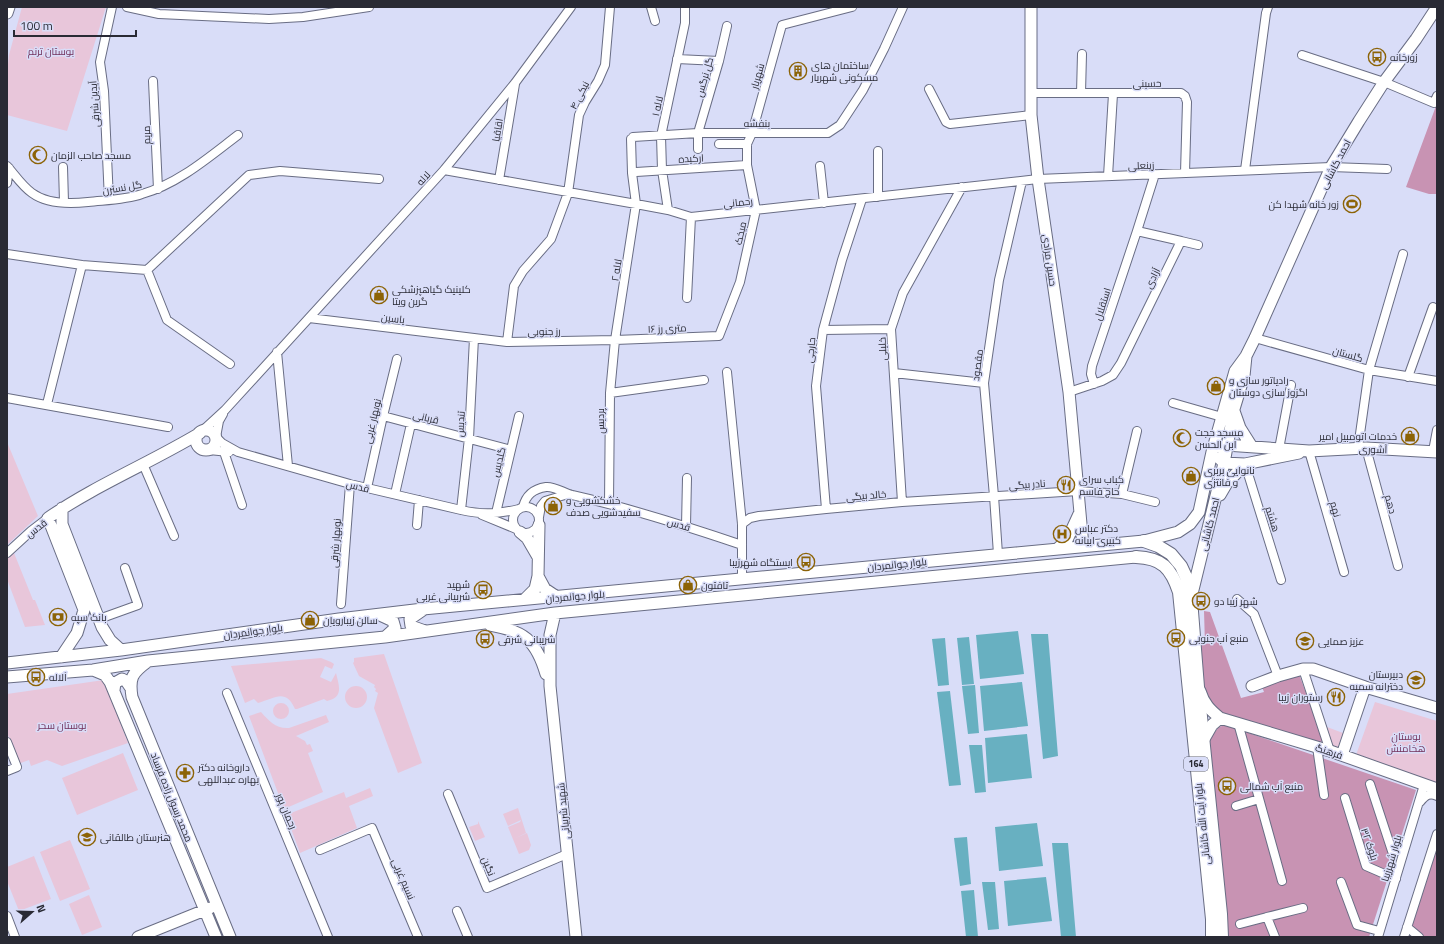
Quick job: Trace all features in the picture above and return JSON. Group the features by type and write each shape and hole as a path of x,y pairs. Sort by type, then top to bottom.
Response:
{"main road":[{"path":"7,13 9,7"},
{"name":"حسین مرادی","path":"1031,7 1031,115 1038,179 1069,392 1083,546"},
{"name":"احمد کاشانی","path":"1144,542 1178,532 1190,524 1199,512 1212,452 1234,371 1246,356 1255,338 1331,167 1384,82 1416,39 1436,7"},
{"name":"احمد کاشانی","path":"1191,599 1224,463 1226,445 1234,408 1244,376 1246,356"},
{"path":"1234,408 1240,428 1252,447"},
{"path":"173,449 206,449 216,443 216,437 209,430 206,430 198,435 198,444 206,449"},
{"name":"قدس","path":"48,518 62,508 200,433"},
{"path":"1226,445 1309,451 1246,464 1224,463 1212,452 1226,445"},
{"name":"آشوری","path":"1309,451 1362,448 1435,452"},
{"path":"1213,508 1227,483 1246,464"},
{"path":"62,508 62,524 99,619 108,636 121,650"},
{"path":"1057,549 1067,540 1080,512"},
{"path":"48,518 84,610 77,633 61,657"},
{"path":"525,600 535,589 538,576 539,521"},
{"path":"518,530 527,538 539,559"},
{"name":"بلوار جوانمردان","path":"7,663 121,650 340,619 423,609 742,580 1083,546 1144,542"},
{"name":"بلوار آیت الله کاشانی","path":"1144,542 1158,546 1171,554 1181,566 1187,579 1191,599 1222,937"},
{"name":"بلوار جوانمردان","path":"7,677 93,670 148,661 385,637 555,613 1136,557"},
{"name":"بلوار آیت الله کاشانی","path":"1136,557 1149,558 1159,562 1169,570 1176,580 1179,592 1212,918 1212,937"},
{"path":"538,576 545,589 557,597"},
{"path":"423,609 410,619 411,626 425,632"},
{"name":"شهید شربیانی","path":"555,613 550,634 550,686 576,937"},
{"path":"379,615 393,621 395,628 385,637"},
{"name":"شهید شربیانی","path":"480,624 505,628 520,634 532,644 541,656 550,686"},
{"path":"130,687 132,676 148,661"},
{"path":"1252,686 1278,676 1303,669 1313,669 1365,687 1437,708"},
{"name":"محمد رسول زاده فرساد","path":"93,670 105,675 114,690 216,937"},
{"path":"114,690 115,683 122,679 126,681 130,687"},
{"name":"محمد رسول زاده فرساد","path":"130,687 132,697 230,937"},
{"path":"1198,687 1203,701 1209,709 1220,718 1212,725 1204,739"},
{"path":"1342,755 1365,687"},
{"name":"فرهنگ","path":"1220,718 1330,751 1437,789"},
{"path":"154,786 166,781"},
{"path":"138,937 216,905"}],"street":[{"name":"آیدین شرقی","path":"110,200 104,91 100,62 112,7"},
{"path":"127,7 159,14 251,18 304,17 365,7"},
{"name":"لاله","path":"200,433 225,410 444,170 515,83 571,7"},
{"name":"نیکی ۴","path":"508,342 514,286 523,271 552,239 568,193 579,115 605,65 610,7"},
{"path":"651,7 655,21"},
{"name":"لاله ۱","path":"668,210 662,170 661,136 685,23 684,7"},
{"name":"شهریار","path":"752,133 782,25 852,7"},
{"name":"بنفشه","path":"632,138 698,133 828,133 840,126 863,90 884,50 902,7"},
{"path":"1245,170 1268,7"},
{"name":"گل نرگس","path":"698,149 698,133 719,62 727,26"},
{"path":"1082,54 1082,93"},
{"path":"1302,55 1435,100"},
{"path":"677,59 719,62"},
{"name":"مریم","path":"153,81 158,189"},
{"name":"اقاقیا","path":"499,180 515,83"},
{"path":"929,89 946,122 950,124 1031,115"},
{"name":"حسینی","path":"1031,93 1181,93 1185,96 1187,102 1185,173"},
{"path":"1108,176 1113,94"},
{"name":"میخک","path":"720,336 740,282 756,210 747,165 747,144 752,133"},
{"name":"گل نسترن","path":"8,167 33,193 55,202 78,203 123,199 142,195 174,181 211,156 238,135"},
{"name":"لاله ۲","path":"615,340 636,204 632,173 632,138"},
{"path":"719,144 747,144"},
{"path":"878,151 878,197"},
{"name":"ارکیده","path":"636,172 747,165"},
{"path":"820,166 824,203"},
{"path":"7,183 8,167"},
{"path":"63,167 64,202"},
{"name":"زینعلی","path":"1038,179 1331,167 1387,168"},
{"name":"رحمانی","path":"444,170 668,210 691,217 1038,179"},
{"path":"7,254 82,265 147,270 249,175 280,171 380,179"},
{"path":"1155,174 1137,232 1198,245"},
{"name":"مقصود","path":"998,554 984,383 999,280 1022,181"},
{"name":"خلیلی","path":"902,502 891,329 903,293 962,188"},
{"name":"جارچی","path":"826,508 816,386 823,330 842,260 862,198"},
{"path":"688,298 691,217"},
{"name":"استقلال","path":"1094,384 1091,374 1092,366 1137,232"},
{"name":"آزادی","path":"1069,392 1102,381 1112,375 1121,363 1181,241"},
{"path":"1362,448 1369,370 1403,254"},
{"path":"47,404 82,265"},
{"path":"147,270 167,320 230,364"},
{"path":"1408,377 1433,307"},
{"name":"یاسین","path":"309,318 474,338"},
{"path":"823,330 891,329"},
{"name":"۱۶ متری رز","path":"615,340 720,336"},
{"name":"رز جنوبی","path":"474,338 508,342 615,340"},
{"name":"تندیس","path":"461,510 469,438 474,338"},
{"name":"گلستان","path":"1255,338 1369,370 1437,381"},
{"name":"پردیس","path":"609,503 610,393 615,340"},
{"path":"278,352 288,466"},
{"name":"نوبهار غربی","path":"367,488 397,359"},
{"path":"727,372 742,524 742,580"},
{"path":"894,373 984,383"},
{"path":"610,393 704,380"},
{"path":"1280,449 1291,385"},
{"path":"7,398 168,427"},
{"path":"1173,403 1222,416"},
{"path":"216,437 218,421 225,410"},
{"name":"قربانی","path":"383,416 511,450"},
{"name":"گلدیس","path":"496,513 519,416"},
{"path":"395,494 411,424"},
{"path":"1435,452 1437,430"},
{"path":"1122,494 1137,431"},
{"name":"قدس","path":"216,437 222,443 238,452 350,484 480,514 518,530"},
{"name":"دهم","path":"1362,448 1398,566"},
{"name":"قدس","path":"206,449 224,452 238,452"},
{"name":"نهم","path":"1309,451 1344,572"},
{"path":"224,452 242,505"},
{"path":"143,464 174,536"},
{"name":"هشتم","path":"1246,464 1281,580"},
{"path":"686,526 687,478"},
{"name":"نوبهار شرقی","path":"341,604 350,484"},
{"name":"قدس","path":"480,514 496,513 521,508 525,499 530,493 537,489 548,487 686,526 742,545"},
{"name":"نادر بیگی","path":"994,496 1078,491 1122,494 1155,502"},
{"name":"قدس","path":"539,521 541,506 545,501 569,494"},
{"name":"خالد بیگی","path":"742,524 750,518 759,516 826,508 994,496"},
{"path":"417,525 419,500"},
{"path":"521,508 531,508 538,513 539,521 533,532 528,533 518,530 513,520 516,512 521,508"},
{"name":"قدس","path":"7,553 48,518"},
{"path":"99,619 138,605 125,568"},
{"path":"1237,599 1254,614 1278,676"},
{"path":"1303,669 1330,751"},
{"name":"رحمان پور","path":"227,693 328,937"},
{"path":"1238,723 1282,881"},
{"path":"7,742 17,767 7,772"},
{"path":"1317,747 1324,795"},
{"path":"1370,784 1392,851 1404,851"},
{"name":"بلوار شهرزیبا","path":"1378,934 1424,785"},
{"name":"نگین","path":"448,794 487,888 567,854"},
{"path":"1418,805 1427,795 1432,794 1437,796"},
{"name":"بلوک ۳۲","path":"1345,798 1366,866 1396,879"},
{"path":"1236,806 1259,799"},
{"name":"نسیم غربی","path":"320,850 372,828 418,937"},
{"path":"1404,937 1437,836"},
{"path":"1341,882 1357,924 1378,934"},
{"path":"1240,924 1303,908"},
{"path":"457,911 468,937"},
{"path":"7,916 15,937"},
{"path":"1267,917 1275,937"},
{"path":"1407,927 1420,937"}],"green space":[{"name":"بوستان ترنم","path":"22,7 106,7 67,131 7,115 7,73 9,55"},
{"path":"7,442 38,516 7,545"},
{"path":"14,553 45,625 25,627 7,579 7,558"},
{"path":"384,654 422,763 398,773 374,708 378,693 375,691 375,685 359,676 353,663 354,658"},
{"path":"321,658 334,664 332,669 325,666 320,677 331,682 336,673 339,687 338,694 336,697 327,701 324,699 297,709 295,709 288,698 280,696 258,703 254,699 245,703 231,666"},
{"name":"بوستان سحر","path":"104,680 128,743 62,766 47,760 31,766 29,760 18,764 7,732 7,694"},
{"path":"356,686 364,689 367,697 364,705 356,708 348,705 345,697 348,689"},
{"name":"بوستان هخامنش","path":"1375,702 1437,721 1437,783 1356,755"},
{"path":"281,703 288,708 289,711 284,718 281,719 274,714 273,711 278,704"},
{"path":"261,712 273,724 284,728 289,728 326,715 329,722 296,736 305,741 307,745 310,744 313,751 308,753 323,792 284,809 249,716"},
{"path":"1327,727 1343,733 1338,747 1333,746"},
{"path":"123,753 138,790 77,815 62,778"},
{"path":"370,788 373,796 349,806 357,828 300,853 286,815 344,792 346,798"},
{"path":"518,808 526,833 516,838 527,833 531,845 529,850 519,854 508,827 520,822 521,820 508,826 503,814"},
{"path":"478,821 485,837 475,841 469,827 478,824"},
{"path":"70,840 90,889 60,901 40,852"},
{"path":"34,856 51,899 19,911 7,881 7,867"},
{"path":"89,895 102,927 82,935 69,904"}],"shaded area":[{"path":"1436,106 1437,194 1429,194 1406,187"},
{"path":"1204,611 1210,612 1241,698 1264,692 1262,687 1299,674 1323,740 1320,744 1220,713 1205,696 1199,645 1205,645"},
{"path":"1225,725 1416,790 1369,937 1226,937 1208,740 1219,727"},
{"path":"1437,841 1437,937 1405,937"}],"water":[{"path":"1018,631 1024,674 980,679 976,635"},
{"path":"1031,634 1048,634 1058,756 1043,759"},
{"path":"969,637 974,684 962,685 957,638"},
{"path":"945,638 949,685 938,686 932,639"},
{"path":"1022,682 1028,726 984,731 980,686"},
{"path":"975,685 979,733 968,734 962,686"},
{"path":"950,691 961,785 949,786 937,692"},
{"path":"1027,734 1032,778 988,783 985,738"},
{"path":"969,745 982,745 986,792 975,793"},
{"path":"1037,823 1043,866 999,871 995,827"},
{"path":"967,837 971,884 960,886 954,838"},
{"path":"1052,843 1068,843 1076,937 1061,937"},
{"path":"1046,877 1052,921 1008,926 1004,881"},
{"path":"982,882 995,882 999,929 988,930"},
{"path":"974,890 978,937 966,937 961,891"}],"place":[{"name":"زورخانه","path":"1377,57"},
{"name":"ساختمان های مسکونی شهریار","path":"798,71"},
{"name":"مسجد صاحب الزمان","path":"38,155"},
{"name":"زور خانه شهدا کن","path":"1352,204"},
{"name":"کلینیک گیاهپزشکی گرین ویتا","path":"379,295"},
{"name":"رادیاتور سازی و اگزوز سازی دوستان","path":"1216,386"},
{"name":"خدمات اتومبیل امیر","path":"1410,436"},
{"name":"مسجد حجت ابن الحسن","path":"1182,438"},
{"name":"نانوایی بربری و فانتزی","path":"1191,476"},
{"name":"کباب سرای حاج قاسم","path":"1066,485"},
{"name":"خشکشویی و سفیدشویی صدف","path":"553,506"},
{"name":"دکتر عباس کبیری ابیانه","path":"1062,534"},
{"name":"ایستگاه شهرزیبا","path":"806,562"},
{"name":"تافتون","path":"688,585"},
{"name":"شهید شربیانی غربی","path":"483,590"},
{"name":"شهر زیبا دو","path":"1201,601"},
{"name":"بانک سپه","path":"58,617"},
{"name":"سالن زیبارویان","path":"310,620"},
{"name":"منبع آب جنوبی","path":"1176,638"},
{"name":"شریبانی شرقی","path":"485,639"},
{"name":"عزیز صمایی","path":"1305,641"},
{"name":"آلاله","path":"36,677"},
{"name":"دبیرستان دخترانه سمیه","path":"1416,680"},
{"name":"رستوران زیبا","path":"1336,697"},
{"name":"داروخانه دکتر بهاره عبداللهی","path":"185,773"},
{"name":"منبع آب شمالی","path":"1227,786"},
{"name":"هنرستان طالقانی","path":"87,837"}]}
